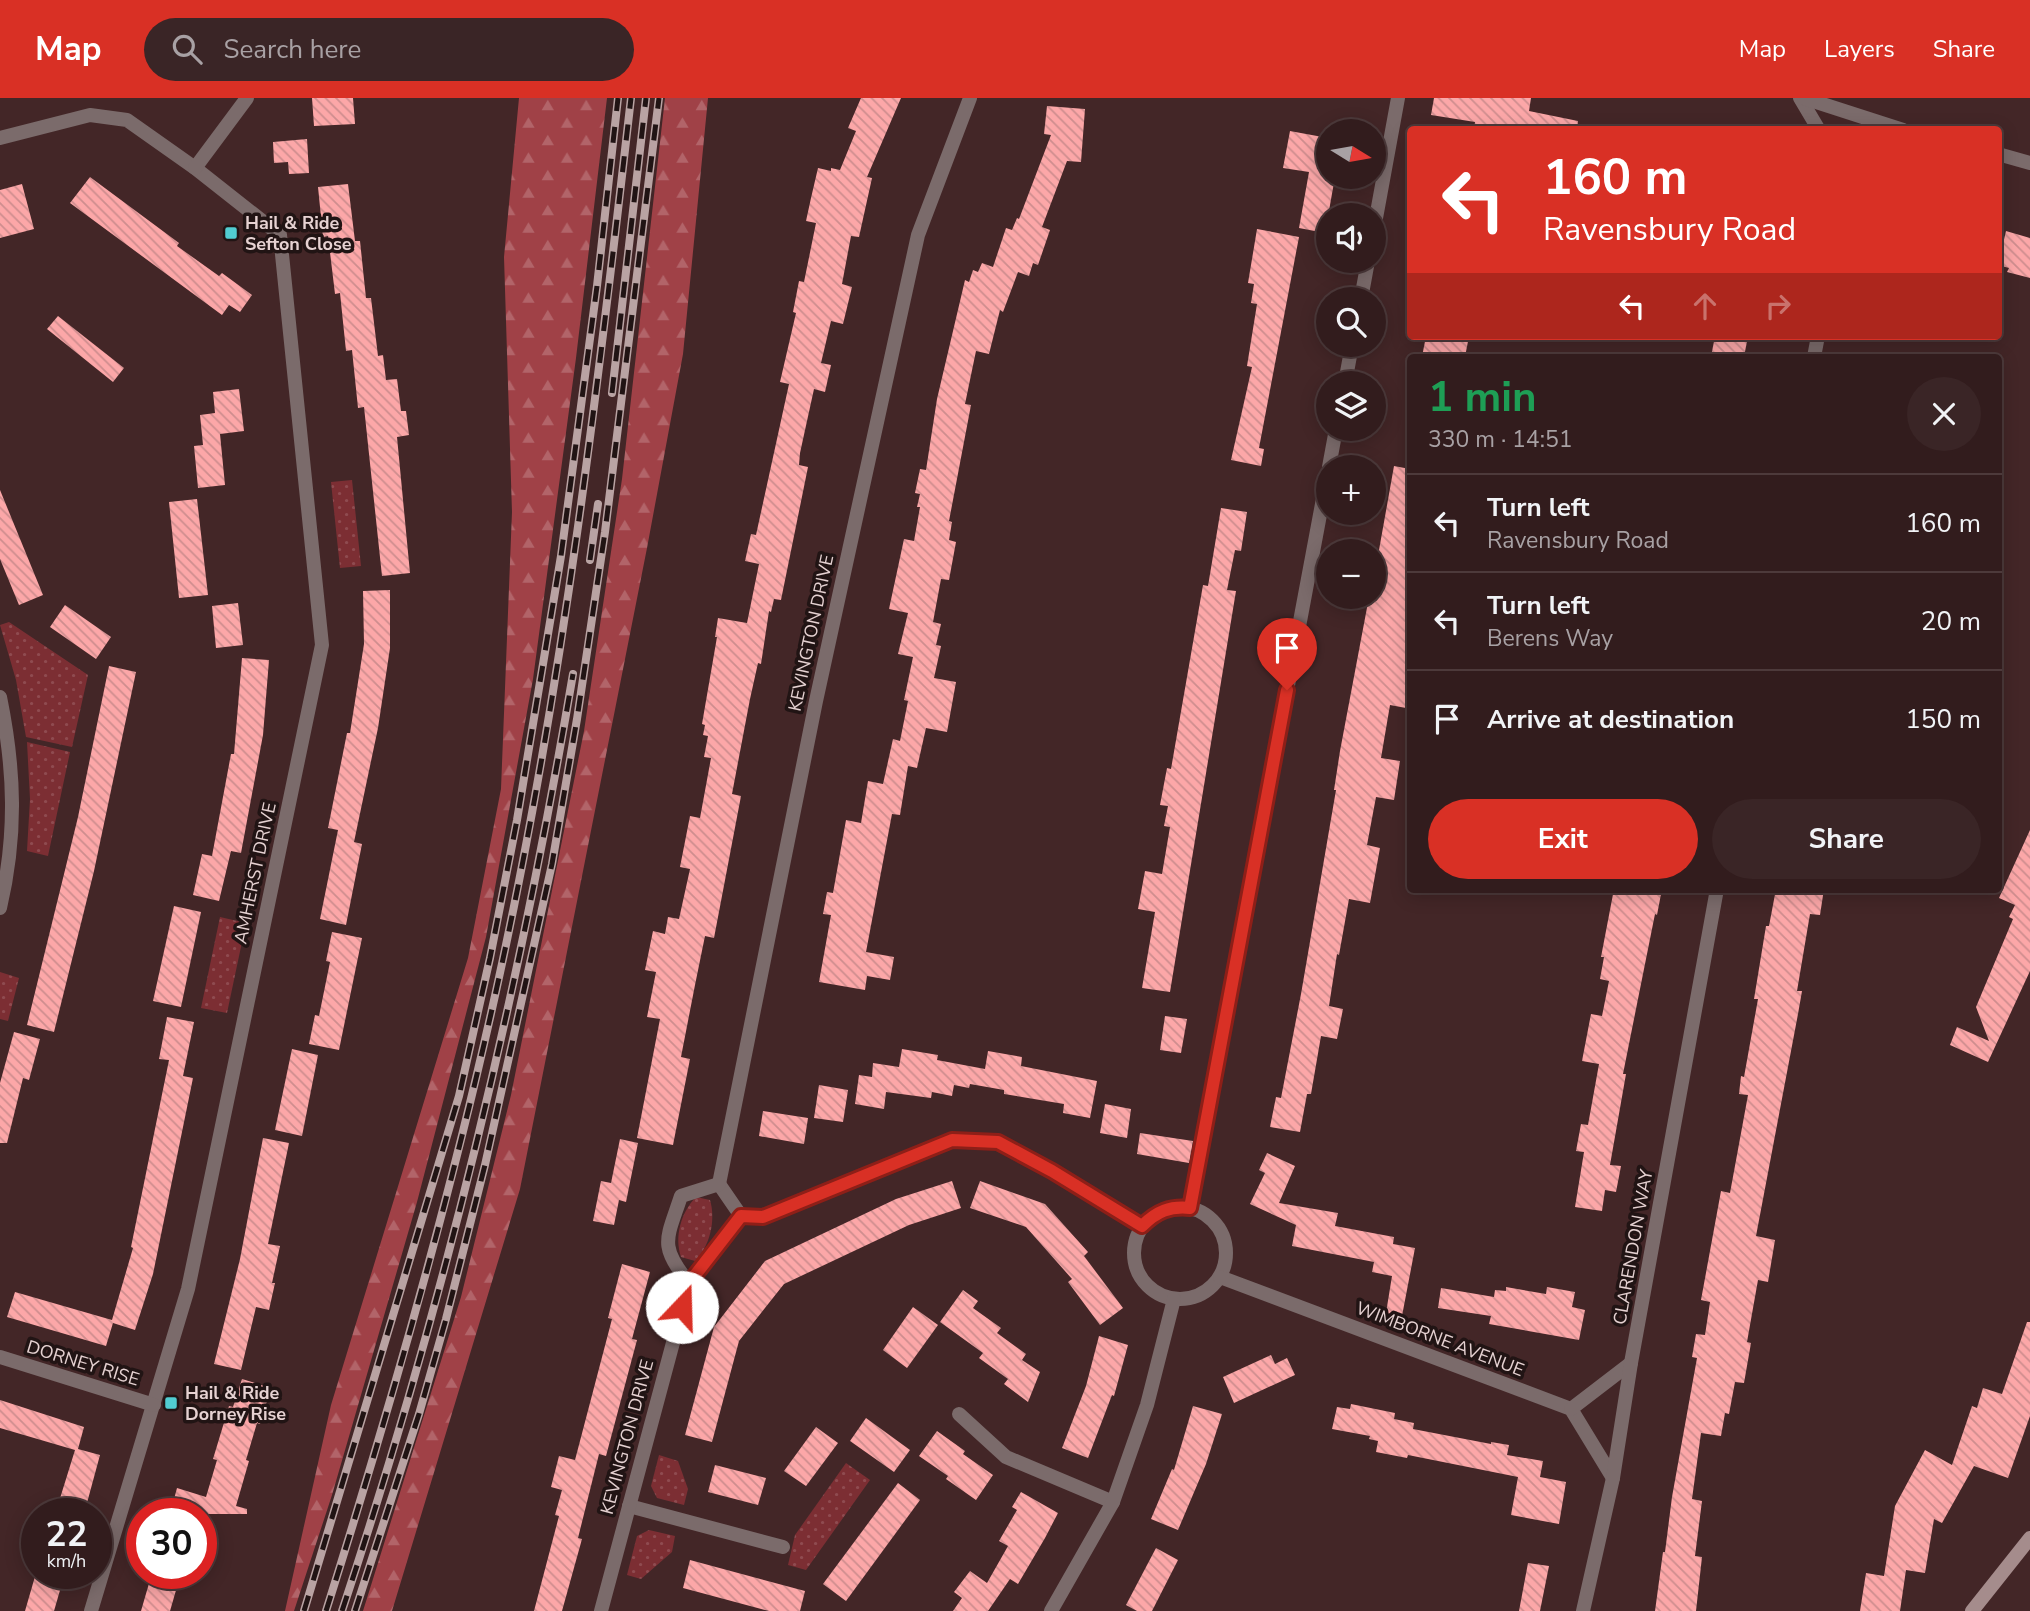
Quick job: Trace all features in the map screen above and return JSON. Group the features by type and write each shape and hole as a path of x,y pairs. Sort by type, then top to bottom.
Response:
{"street":[{"path":"195,168 247,98"},
{"name":"KEVINGTON DRIVE","path":"719,1184 816,701 918,235 970,98"},
{"path":"1379,203 1398,98"},
{"path":"1802,98 1892,126"},
{"path":"1802,98 1817,126"},
{"name":"AMHERST DRIVE","path":"0,138 90,115 127,120 195,168 280,234 322,645 188,1289 91,1611"},
{"path":"2002,156 2030,163"},
{"path":"1190,1208 1319,525"},
{"path":"0,697 8,735 13,783 13,831 0,908"},
{"name":"CLARENDON WAY","path":"1583,1611 1613,1478 1631,1363 1716,893"},
{"path":"741,1216 763,1217 952,1140 998,1142 1052,1171 1142,1226"},
{"path":"719,1184 741,1216 689,1283 673,1263 666,1243 681,1196 719,1184"},
{"path":"1177,1207 1204,1213 1215,1222 1223,1234 1226,1256 1220,1277 1212,1287 1188,1299 1174,1299 1159,1294 1147,1285 1138,1272 1135,1249 1142,1226 1163,1210 1177,1207"},
{"name":"WIMBORNE AVENUE","path":"1220,1277 1571,1409"},
{"name":"KEVINGTON DRIVE","path":"601,1611 689,1283"},
{"path":"1051,1611 1113,1502 1147,1405 1174,1299"},
{"name":"DORNEY RISE","path":"0,1357 154,1405"},
{"path":"1613,1478 1571,1409 1631,1363"},
{"path":"959,1414 1006,1457 1113,1502"},
{"path":"629,1506 783,1547"},
{"path":"1972,1611 2030,1538"}],"shaded area":[{"path":"352,480 361,566 340,568 331,482"},
{"path":"9,622 88,675 72,747 26,737 16,680 0,625"},
{"path":"27,742 70,752 48,856 27,851 30,799"},
{"path":"220,917 246,923 227,1013 201,1008"},
{"path":"0,972 19,978 8,1021 0,1019"},
{"path":"696,1197 710,1200 712,1216 705,1248 695,1261 681,1257 678,1241 683,1217"},
{"path":"659,1455 678,1461 688,1489 684,1505 657,1498 651,1486"},
{"path":"846,1463 870,1480 806,1570 788,1565 795,1535"},
{"path":"649,1530 675,1536 672,1552 641,1579 627,1575 637,1536"}],"green space":[{"path":"519,98 607,98 533,679 486,937 417,1202 332,1495 294,1611 285,1611 331,1405 468,958 501,789 512,512 504,257"},
{"path":"665,98 708,98 683,354 520,1189 392,1611 363,1611 461,1297 511,1095 584,731 622,479"}],"building":[{"path":"312,98 353,98 355,124 314,126"},
{"path":"861,98 901,98 867,177 872,178 859,237 851,236 842,284 852,287 843,324 831,321 821,363 831,365 825,392 814,389 800,453 799,465 808,467 781,600 774,599 771,612 769,611 761,664 758,663 750,699 732,794 741,796 714,938 705,936 695,985 681,1057 690,1059 673,1145 637,1138 660,1019 647,1017 656,972 645,970 653,931 665,934 668,917 679,919 690,869 680,867 690,816 700,818 711,758 704,757 708,736 703,735 705,725 702,724 718,618 747,623 759,564 745,561 751,534 756,535 789,384 780,382 796,313 793,312 799,281 804,282 816,223 806,221 818,168 840,170 856,131 848,128"},
{"path":"1434,98 1531,98 1529,111 1578,121 1577,126 1474,126 1475,122 1431,115"},
{"path":"1047,106 1085,109 1081,162 1067,161 1042,227 1050,230 1038,265 1033,263 1029,276 1018,272 1003,312 1000,310 989,354 976,351 965,404 971,405 949,521 952,522 949,540 956,542 949,580 941,579 933,622 941,624 936,645 941,646 934,678 956,682 947,732 926,728 917,768 908,766 900,815 892,814 866,952 894,957 890,980 867,976 865,990 819,982 831,915 823,914 827,892 833,893 846,820 861,823 868,781 883,784 893,739 900,741 908,701 904,700 913,657 898,654 908,613 889,609 904,539 914,541 920,507 917,507 920,494 915,493 920,469 926,470 937,399 965,280 969,282 973,270 978,272 982,263 993,267 1006,228 1012,230 1017,218 1019,219 1051,135 1044,134"},
{"path":"1290,131 1316,136 1316,189 1333,189 1330,203 1316,203 1316,231 1299,228 1309,172 1283,168"},
{"path":"307,139 309,173 289,174 288,162 274,163 273,142"},
{"path":"90,177 179,243 177,246 219,276 222,273 252,295 240,312 229,305 222,315 70,203"},
{"path":"22,184 34,229 0,238 0,190"},
{"path":"348,184 355,241 360,241 366,298 371,298 378,356 383,355 386,380 397,379 401,411 406,411 409,435 397,437 410,573 382,576 364,407 358,408 352,350 346,351 340,293 335,294 328,236 323,237 318,187"},
{"path":"1257,229 1299,237 1259,448 1264,449 1261,466 1231,460 1252,367 1247,366 1257,304 1251,303 1254,284 1248,283"},
{"path":"2006,231 2030,238 2030,278 2007,272 2009,268 2002,266"},
{"path":"58,316 124,368 113,382 47,329"},
{"path":"1425,340 1468,340 1466,354 1423,354"},
{"path":"1714,340 1747,340 1745,354 1712,354"},
{"path":"239,389 244,431 220,434 225,485 198,488 194,446 203,445 200,415 215,413 213,392"},
{"path":"1394,466 1407,468 1407,702 1406,708 1390,705 1381,758 1400,761 1394,800 1376,797 1367,845 1380,848 1370,903 1349,899 1329,1006 1343,1009 1337,1039 1321,1036 1311,1094 1307,1094 1300,1132 1270,1127 1276,1097 1281,1098 1301,994 1336,790 1340,751 1367,609 1386,609 1386,539 1381,539 1383,525 1386,525"},
{"path":"0,490 43,595 19,605 0,559"},
{"path":"197,499 208,595 179,598 169,502"},
{"path":"1221,508 1247,512 1241,551 1235,550 1227,590 1236,591 1170,992 1142,988 1155,912 1138,909 1145,871 1162,874 1170,827 1164,826 1168,806 1160,805 1167,768 1171,769 1203,585 1208,586"},
{"path":"390,590 390,648 378,728 354,842 362,844 346,925 320,919 338,830 328,828 347,733 350,733 364,644 363,591"},
{"path":"238,603 243,645 216,648 212,606"},
{"path":"65,605 111,637 96,659 50,627"},
{"path":"242,658 269,660 263,735 241,853 231,851 219,901 193,895 202,854 212,856 231,754 234,754"},
{"path":"109,666 136,672 94,871 54,1032 27,1025 78,817"},
{"path":"2030,830 2030,971 1988,1062 1950,1045 1957,1027 1989,1041 1976,1007 2013,919 2009,917 2015,905 1999,898"},
{"path":"1613,893 1661,893 1623,1074 1626,1074 1610,1165 1621,1166 1616,1192 1605,1190 1602,1211 1575,1207 1584,1152 1576,1151 1581,1124 1588,1125 1599,1064 1582,1061 1591,1014 1602,1016 1609,981 1600,979 1604,957 1601,957"},
{"path":"1775,893 1823,893 1820,915 1810,914 1797,991 1802,991 1756,1236 1775,1240 1768,1282 1758,1280 1747,1342 1751,1343 1744,1383 1735,1382 1729,1414 1725,1413 1721,1436 1701,1433 1692,1499 1702,1501 1695,1556 1702,1557 1696,1611 1655,1611 1697,1358 1692,1357 1696,1334 1705,1335 1710,1302 1701,1300 1721,1191 1730,1193 1748,1095 1739,1094 1741,1076 1744,1077 1758,999 1754,999 1766,926 1769,926"},
{"path":"174,906 201,912 181,1007 153,1001"},
{"path":"332,932 362,938 339,1050 309,1044 315,1015 319,1016 330,962 326,961"},
{"path":"1165,1016 1187,1019 1181,1053 1160,1050"},
{"path":"167,1017 194,1022 183,1076 193,1078 153,1274 135,1330 113,1323 106,1346 7,1317 15,1292 112,1320 133,1248 131,1247 169,1060 159,1059"},
{"path":"14,1032 40,1039 29,1080 23,1078 7,1143 0,1143 0,1083"},
{"path":"292,1049 318,1055 302,1136 275,1130"},
{"path":"902,1049 938,1055 937,1060 985,1069 988,1051 1022,1057 1021,1066 1097,1081 1090,1118 1063,1113 1064,1104 1004,1094 1004,1090 970,1084 969,1088 954,1085 952,1096 932,1092 931,1098 886,1092 884,1109 855,1104 859,1075 872,1077 873,1063 899,1067"},
{"path":"819,1085 848,1090 843,1122 814,1118"},
{"path":"1105,1104 1131,1109 1127,1138 1100,1133"},
{"path":"763,1111 808,1118 804,1144 759,1136"},
{"path":"1140,1133 1193,1141 1189,1163 1137,1154"},
{"path":"263,1138 289,1143 268,1244 280,1246 269,1310 256,1307 241,1370 214,1364 240,1259"},
{"path":"620,1139 638,1143 626,1202 619,1200 614,1225 593,1221 601,1181 611,1183"},
{"path":"1267,1153 1295,1166 1279,1203 1338,1213 1335,1226 1394,1237 1393,1244 1415,1248 1402,1316 1386,1313 1392,1276 1372,1272 1374,1262 1292,1246 1296,1225 1250,1204 1265,1173 1259,1170"},
{"path":"952,1181 961,1208 909,1225 784,1284 739,1341 712,1442 685,1435 714,1327 765,1261 896,1199"},
{"path":"980,1181 1045,1204 1088,1252 1084,1256 1123,1308 1100,1325 1068,1282 1072,1279 1026,1227 970,1208"},
{"path":"622,1264 650,1272 632,1339 637,1340 606,1456 599,1454 578,1538 582,1539 562,1611 534,1611 559,1516 555,1515 562,1490 551,1487 559,1456 575,1460 612,1319 608,1318"},
{"path":"1506,1287 1546,1294 1547,1287 1575,1292 1572,1307 1585,1310 1579,1340 1489,1324 1491,1316 1438,1308 1441,1288 1494,1297 1495,1290 1506,1291"},
{"path":"963,1290 978,1301 973,1308 1001,1328 997,1333 1026,1354 1022,1360 1040,1372 1028,1402 1004,1384 1008,1379 979,1358 983,1353 940,1322"},
{"path":"913,1307 938,1325 907,1368 883,1350"},
{"path":"2027,1322 2030,1322 2030,1416 2008,1478 1974,1466 1942,1523 1934,1519 1925,1573 1906,1570 1900,1611 1860,1611 1866,1573 1884,1576 1895,1506 1925,1450 1952,1465 1972,1406 1977,1408 1983,1388 2002,1394"},
{"path":"1099,1336 1128,1345 1114,1396 1112,1395 1088,1458 1062,1448 1086,1386"},
{"path":"1271,1355 1275,1364 1287,1358 1295,1375 1234,1403 1223,1377"},
{"path":"242,1379 271,1388 246,1460 249,1461 236,1506 247,1509 247,1514 217,1514 217,1498 174,1498 177,1488 206,1497 217,1460 213,1459 229,1406 233,1407"},
{"path":"0,1400 84,1427 78,1449 100,1455 88,1498 60,1498 75,1450 0,1428"},
{"path":"1351,1404 1395,1413 1394,1419 1414,1423 1413,1429 1509,1445 1507,1455 1543,1461 1540,1477 1566,1482 1559,1524 1511,1515 1518,1477 1408,1455 1407,1458 1376,1452 1378,1441 1369,1439 1370,1436 1332,1429 1337,1407 1350,1409"},
{"path":"1193,1406 1222,1414 1206,1464 1178,1530 1151,1519 1172,1469 1174,1470"},
{"path":"866,1418 910,1450 894,1472 850,1441"},
{"path":"816,1427 838,1443 806,1486 784,1471"},
{"path":"937,1431 993,1475 976,1500 919,1456"},
{"path":"715,1465 766,1478 758,1505 708,1492"},
{"path":"898,1483 920,1500 846,1601 823,1584"},
{"path":"1021,1492 1058,1513 1045,1538 1018,1584 1010,1579 988,1611 953,1611 962,1598 954,1592 970,1571 987,1583 1008,1546 999,1541 1017,1510 1012,1507"},
{"path":"1156,1548 1178,1560 1152,1611 1137,1611 1126,1605"},
{"path":"690,1560 805,1591 800,1611 769,1611 683,1588"},
{"path":"1528,1563 1549,1566 1540,1611 1519,1611"},
{"path":"31,1589 60,1589 54,1611 25,1611"},
{"path":"147,1589 176,1589 170,1611 141,1611"}],"railway":[{"path":"304,1611 459,1096 490,958 517,820 561,556 597,286 618,98"},
{"path":"326,1611 376,1449 444,1205 485,1041 525,852 578,530 631,98"},
{"path":"612,393 646,98"},
{"path":"355,1611 419,1414 446,1319 485,1165 552,864 605,532 659,98"},
{"path":"590,560 598,504"},
{"path":"342,1611 414,1380 476,1147 528,912 573,674"}],"place":[{"name":"Hail & Ride Sefton Close","path":"231,233"},
{"name":"Hail & Ride Dorney Rise","path":"171,1403"}],"route":[{"path":"682,1307 689,1283 741,1216 763,1217 952,1140 998,1142 1052,1171 1142,1226 1163,1210 1190,1208 1287,690"}]}
